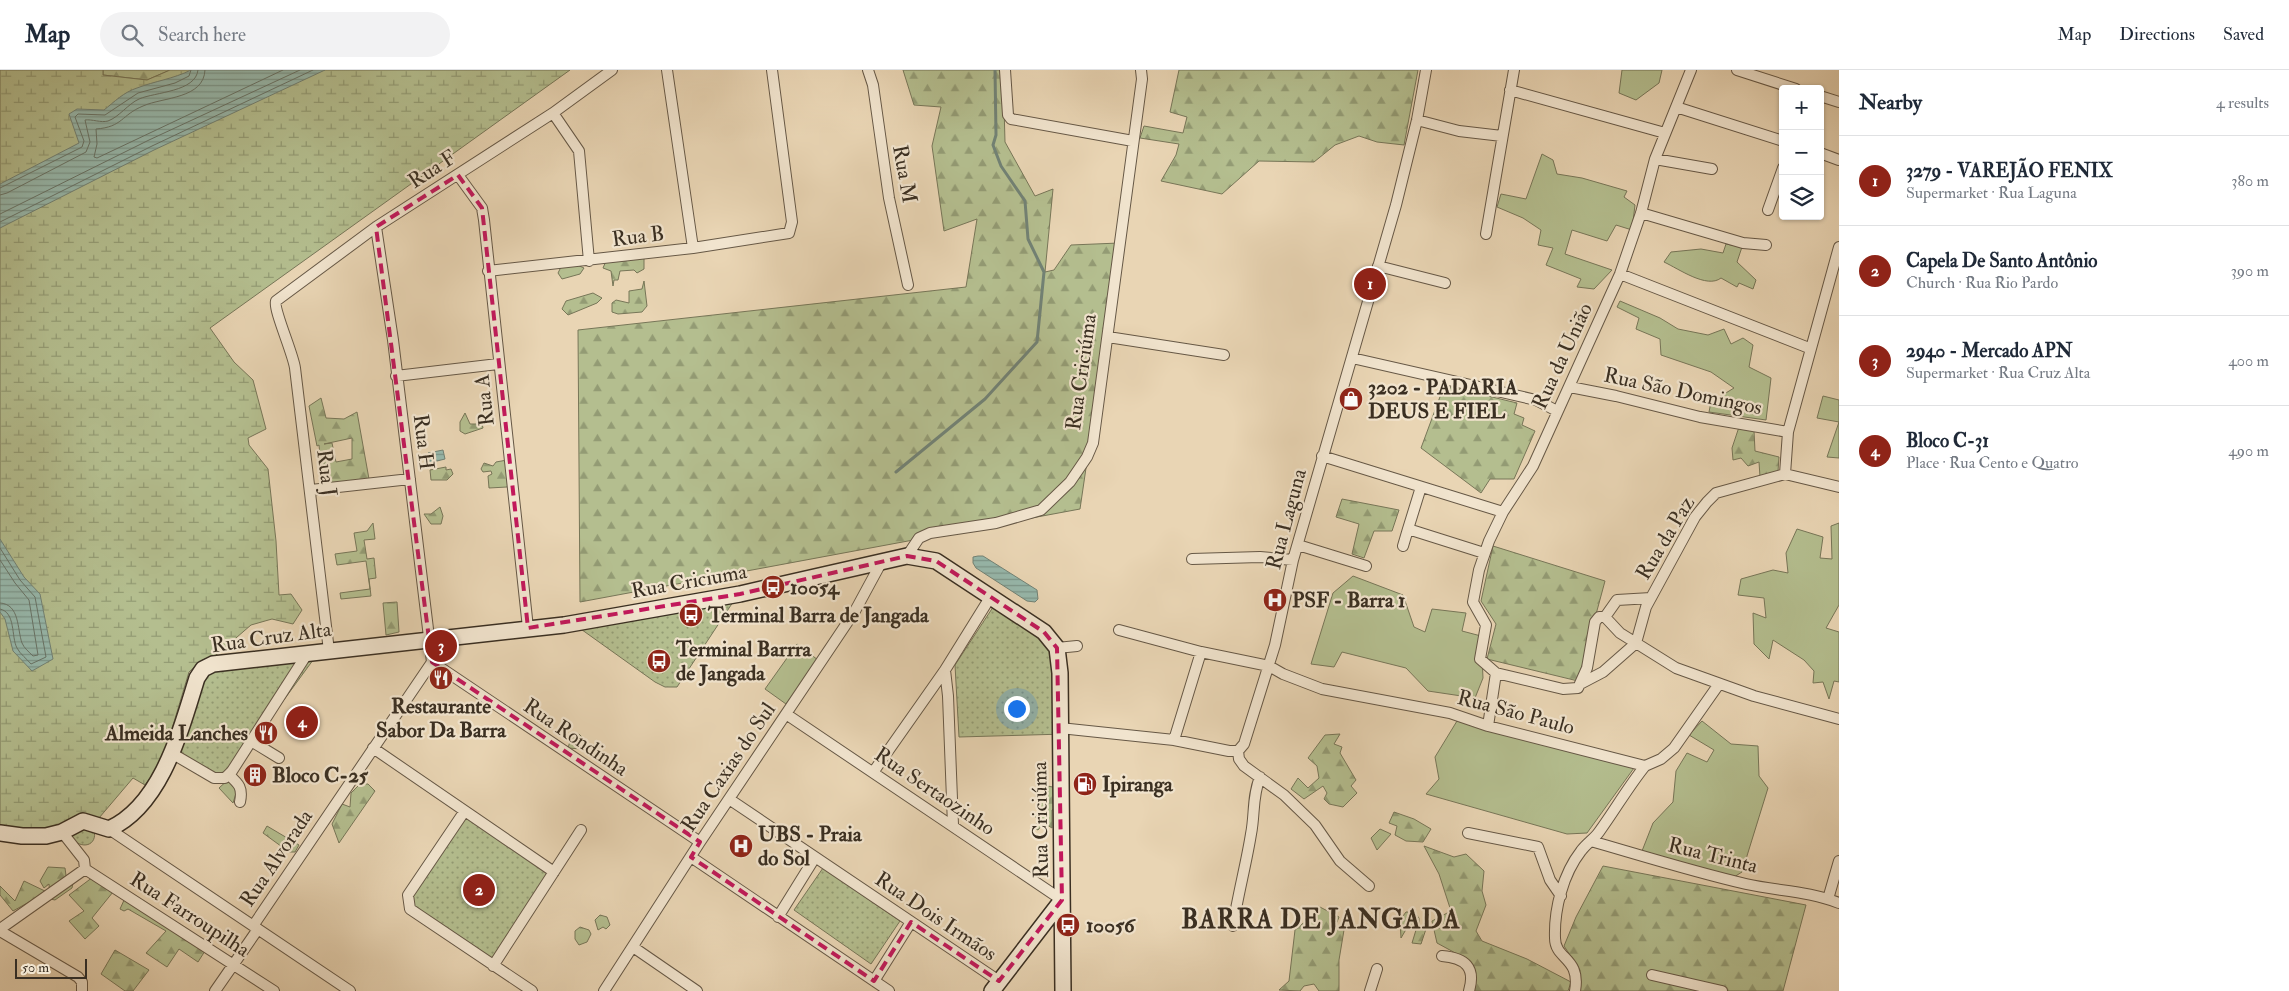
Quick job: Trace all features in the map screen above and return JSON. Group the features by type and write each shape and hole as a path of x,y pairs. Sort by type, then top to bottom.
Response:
{"main road":[{"name":"Rua Criciuma","path":"447,639 564,625 731,595 907,556 936,561 1044,632 1057,648"},
{"name":"Rua Cruz Alta","path":"109,829 124,821 159,778 173,754 197,678 203,669 213,664 329,650 447,639"},
{"name":"Rua Criciúma","path":"1057,648 1060,728 1063,991"},
{"path":"0,833 38,837 62,832 83,820 109,829"},
{"path":"995,986 1062,900"}],"street":[{"name":"Rua F","path":"275,304 279,298 376,227 552,113 612,70"},
{"path":"667,70 693,248"},
{"name":"Rua B","path":"488,271 693,248 786,235 791,232 792,222 772,70"},
{"name":"Rua M","path":"868,70 873,85 889,198 908,285"},
{"path":"1005,70 1008,115 1011,119 1133,141"},
{"name":"Rua Laguna","path":"1238,751 1249,735 1269,666 1282,618 1293,560 1378,266 1417,120 1426,70"},
{"path":"1486,234 1514,70"},
{"name":"Rua da União","path":"1496,673 1480,659 1486,625 1474,602 1484,553 1503,512 1526,478 1556,411 1570,387 1620,274 1641,213 1655,159 1691,70"},
{"path":"1737,70 1784,85"},
{"name":"Rua Criciúma","path":"907,556 920,538 930,533 996,524 1033,514 1050,503 1065,488 1080,469 1093,443 1142,72"},
{"path":"1510,90 1665,133"},
{"path":"1824,97 1839,102"},
{"path":"1676,107 1779,139"},
{"path":"552,113 579,152 589,260"},
{"path":"1417,120 1459,131 1502,136"},
{"path":"1824,154 1839,160"},
{"path":"1655,159 1712,170"},
{"name":"Rua A","path":"458,175 482,208 528,628"},
{"path":"1768,210 1780,175"},
{"path":"1641,213 1743,243 1766,245"},
{"name":"Rua H","path":"376,227 410,478 432,662"},
{"path":"1839,249 1788,432 1785,474 1839,487"},
{"path":"1378,266 1445,283"},
{"path":"1620,274 1810,348"},
{"name":"Rua J","path":"275,304 293,353 329,650"},
{"path":"1108,337 1165,344 1224,355"},
{"path":"1352,358 1536,400 1556,411"},
{"path":"396,376 498,364"},
{"name":"Rua São Domingos","path":"1570,387 1616,396 1700,417 1788,432"},
{"path":"1322,456 1503,512"},
{"name":"Rua da Paz","path":"1636,643 1646,607 1706,502 1725,489 1785,474"},
{"path":"311,490 410,478"},
{"path":"1403,546 1421,486"},
{"path":"1408,529 1484,553"},
{"path":"1298,545 1366,566"},
{"path":"1192,559 1260,557 1293,560"},
{"name":"Rua Caxias do Sul","path":"604,991 700,842 854,611 881,563"},
{"path":"874,771 945,670 991,596"},
{"path":"1488,726 1491,691 1496,673 1563,689 1578,688 1582,683 1587,668 1595,622 1598,618 1605,617 1617,600 1651,598"},
{"path":"1605,617 1614,628 1676,668 1754,696 1839,720"},
{"name":"Rua São Paulo","path":"1119,630 1201,652 1269,666 1283,674 1322,689 1441,711 1488,726 1645,766"},
{"path":"1582,683 1603,672 1636,643"},
{"path":"1057,648 1077,646"},
{"path":"1174,740 1201,652"},
{"path":"173,754 214,778 220,779 229,775 307,654"},
{"name":"Rua Alvorada","path":"215,991 234,965 373,748 432,662"},
{"name":"Rua Rondinha","path":"432,662 700,842"},
{"path":"945,670 948,696 953,825"},
{"path":"1575,991 1575,970 1555,945 1555,930 1560,896 1567,876 1580,852 1591,841 1624,792 1645,766 1661,759 1674,748 1719,684"},
{"name":"Rua Sertaozinho","path":"786,714 874,771 1062,900"},
{"path":"1060,728 1174,740 1238,751 1239,760 1296,807 1314,826 1340,861 1369,886"},
{"path":"251,741 279,758"},
{"path":"373,748 554,872"},
{"path":"229,775 241,786 240,802"},
{"path":"1233,926 1238,889 1251,835 1253,798 1260,777"},
{"name":"Rua Dois Irmãos","path":"729,799 911,922 995,986"},
{"path":"464,812 408,895 408,904 410,909 532,991"},
{"path":"109,829 350,991"},
{"path":"493,966 582,830"},
{"path":"62,832 84,860 85,868 0,930 78,977 82,982 82,991"},
{"path":"1468,833 1538,847 1550,880 1560,896"},
{"name":"Rua Trinta","path":"1591,841 1692,871 1828,899 1839,903"},
{"path":"691,856 889,991"},
{"path":"778,917 814,858"},
{"path":"1828,899 1839,861"},
{"name":"Rua Farroupilha","path":"85,868 274,991"},
{"path":"874,981 911,922"},
{"path":"633,947 697,991"},
{"path":"1442,956 1461,960 1467,965 1471,976 1469,991"},
{"path":"1370,991 1377,969"},
{"path":"1652,975 1722,991"}],"highlighted area":[{"path":"458,175 482,208 528,628 740,594 907,556 936,561 1044,632 1057,648 1062,900 999,981 911,922 874,981 691,857 700,842 432,662 376,227"}],"green space":[{"path":"0,70 103,70 103,75 147,80 170,70 570,70 210,328 234,362 253,380 266,429 248,438 249,445 268,469 276,541 279,595 291,594 302,610 293,624 272,619 251,625 215,656 202,660 189,672 162,762 145,785 133,778 99,818 48,831 0,829"},
{"path":"103,70 170,70 147,80 103,75"},
{"path":"903,70 1003,70 1005,142 1035,196 1053,189 1045,272 1054,270 1071,245 1119,243 1080,509 580,602 578,330 966,287 977,219 944,231 932,146 941,107 914,105"},
{"path":"1179,70 1418,70 1404,145 1377,142 1359,136 1335,145 1314,162 1259,161 1222,194 1161,181 1176,155 1179,144 1140,138 1144,126 1183,133 1187,117 1170,112"},
{"path":"1622,70 1662,70 1659,83 1636,100 1619,93"},
{"path":"1542,154 1553,160 1557,174 1582,178 1627,191 1624,197 1635,205 1632,230 1616,225 1607,241 1572,230 1565,254 1612,270 1594,289 1577,287 1581,279 1546,265 1553,248 1538,245 1541,230 1523,218 1497,207 1501,194 1526,199"},
{"path":"1726,244 1742,247 1737,262 1756,280 1753,289 1739,283 1737,287 1721,278 1715,281 1701,280 1664,262 1671,252 1701,249 1723,253"},
{"path":"644,257 644,269 637,273 634,270 620,271 618,280 614,280 613,286 611,271 603,268 606,261"},
{"path":"575,264 584,268 580,274 562,279 558,273 562,265"},
{"path":"644,281 647,306 642,312 618,314 612,312 612,303 616,300 629,303 629,291 642,289"},
{"path":"593,293 602,298 597,303 568,315 562,309 566,301"},
{"path":"1620,301 1660,318 1678,329 1708,335 1724,329 1731,344 1743,338 1753,345 1749,367 1771,378 1766,420 1709,412 1711,402 1734,388 1711,372 1661,355 1660,339 1636,329 1639,318 1617,307"},
{"path":"1434,383 1517,403 1514,414 1524,418 1522,425 1535,431 1514,479 1490,479 1481,493 1421,448 1444,386"},
{"path":"1823,396 1839,400 1839,422 1817,418"},
{"path":"321,398 326,418 344,419 357,412 369,479 323,486 319,445 317,446 309,406","holes":["352,438 352,459 336,462 332,443 324,444"]},
{"path":"465,413 470,424 482,424 483,428 465,434 460,431 460,422"},
{"path":"1839,422 1839,458 1827,457"},
{"path":"1739,427 1754,431 1755,451 1779,457 1778,471 1760,477 1759,462 1748,466 1741,458 1733,460 1732,448"},
{"path":"507,460 510,479 507,487 489,488 488,476 492,474 491,471 483,472 481,469 484,463 493,466 496,462"},
{"path":"446,467 446,470 451,469 453,474 447,480 431,480 430,470"},
{"path":"1342,499 1399,510 1392,531 1374,531 1364,558 1352,554 1359,524 1336,517"},
{"path":"440,507 443,516 441,524 431,524 424,514 431,514"},
{"path":"373,523 375,539 364,540 367,559 374,558 376,578 369,579 371,596 341,599 340,593 370,589 366,561 337,565 335,554 357,551 354,533 367,531"},
{"path":"1839,523 1839,605 1826,628 1839,632 1839,682 1834,681 1829,699 1823,682 1813,683 1814,671 1804,660 1773,640 1769,659 1754,644 1753,613 1766,618 1764,598 1738,595 1741,579 1773,570 1788,573 1786,553 1797,529 1823,537 1820,558 1832,559 1831,526"},
{"path":"1493,546 1605,581 1578,681 1487,659 1496,624 1481,601"},
{"path":"1353,576 1403,595 1414,627 1425,632 1432,609 1466,613 1462,631 1481,636 1483,678 1475,698 1428,691 1406,668 1342,652 1334,667 1311,664 1333,593"},
{"path":"999,598 1059,642 1065,734 959,737 955,665"},
{"name":"Terminal Barrra de Jangada","path":"735,599 677,687 665,687 655,682 578,627"},
{"path":"397,602 399,632 386,635 383,603"},
{"path":"797,644 818,660 786,704 765,689"},
{"path":"316,656 223,783 174,754 202,672"},
{"path":"1457,721 1634,768 1587,833 1567,834 1426,794 1439,779 1435,757"},
{"path":"1702,721 1731,744 1758,746 1759,776 1768,788 1742,872 1734,877 1642,851 1653,823 1673,802 1676,771 1687,753 1707,762 1714,750 1689,735"},
{"path":"579,734 586,741 581,749 568,748 571,738"},
{"path":"1340,734 1334,744 1342,747 1340,753 1356,780 1351,786 1357,793 1343,807 1329,804 1324,799 1327,793 1323,786 1304,799 1291,789 1298,778 1308,788 1319,778 1317,766 1308,758 1325,735"},
{"path":"229,779 237,790 233,803 219,788"},
{"path":"360,784 368,784 375,791 339,843 332,824 342,804 350,807 351,793"},
{"path":"1042,785 1058,788 1059,807 1052,810 1052,828 1044,823 1038,830 1034,828 1039,820 1033,815 1039,811 1040,804 1036,796"},
{"path":"464,812 554,872 493,966 410,909 407,900"},
{"path":"1394,812 1414,819 1431,829 1423,842 1406,841 1395,835 1397,826 1389,823"},
{"path":"267,826 299,845 295,852 289,852 263,833"},
{"path":"75,827 94,830 94,840 84,845 76,842 72,838"},
{"path":"1380,829 1391,834 1377,850 1371,838"},
{"path":"1424,846 1454,857 1466,854 1484,871 1482,891 1486,905 1476,931 1482,941 1527,959 1571,982 1568,991 1470,991 1470,961 1437,943 1432,921 1451,911 1439,874"},
{"path":"1603,866 1806,905 1783,991 1578,991 1580,970 1564,946 1576,917"},
{"path":"48,867 65,868 67,883 73,883 72,888 55,900 50,899 49,884 44,888 40,881"},
{"path":"823,868 900,921 871,964 794,910"},
{"path":"93,877 113,892 92,918 99,926 85,939 69,921 84,911 69,895"},
{"path":"24,881 47,892 13,911 0,895 0,886 15,901"},
{"path":"125,898 210,943 198,962 179,949 167,967 146,953 166,931 128,909 124,911 120,909"},
{"path":"1318,906 1339,917 1335,927 1344,930 1339,960 1339,991 1319,991 1314,984 1304,986 1300,991 1279,990 1289,981 1295,930 1313,915"},
{"path":"1406,912 1414,912 1419,918 1419,928 1426,929 1421,944 1412,943 1416,930 1408,926 1401,938 1400,920"},
{"path":"600,915 607,917 610,925 606,929 603,927 598,930 595,920"},
{"path":"580,927 589,930 591,934 587,942 579,945 575,939 575,931"},
{"path":"115,950 149,970 133,991 125,991 101,974"}],"water":[{"path":"191,70 325,70 154,150 0,228 0,184 79,143 69,114 77,109 104,110 132,90 178,76"},
{"path":"443,450 445,459 429,463 428,453"},
{"path":"0,539 24,577 40,594 53,659 32,671 13,651 5,619 0,612"},
{"path":"983,556 1037,590 1038,599 1035,602 1027,601 976,568 973,563 973,557"}],"waterway":[{"path":"896,472 985,399 1037,342 1044,272 1028,239 1025,201 1001,166 993,145 996,135 995,70"}],"place":[{"name":"3279 - VAREJÃO FENIX","path":"1370,284"},
{"name":"3202 - PADARIA DEUS E FIEL","path":"1351,399"},
{"name":"10054","path":"773,587"},
{"name":"PSF - Barra 1","path":"1275,600"},
{"name":"Terminal Barra de Jangada","path":"691,615"},
{"name":"2940 - Mercado APN","path":"441,646"},
{"name":"Terminal Barrra de Jangada","path":"659,661"},
{"name":"Restaurante Sabor Da Barra","path":"441,678"},
{"name":"Bloco C-31","path":"302,722"},
{"name":"Almeida Lanches","path":"266,733"},
{"name":"Bloco C-25","path":"255,775"},
{"name":"Ipiranga","path":"1085,784"},
{"name":"UBS - Praia do Sol","path":"741,846"},
{"name":"Capela De Santo Antônio","path":"479,890"},
{"name":"10056","path":"1068,925"}],"district":[{"name":"BARRA DE JANGADA","path":"1321,919"}]}
